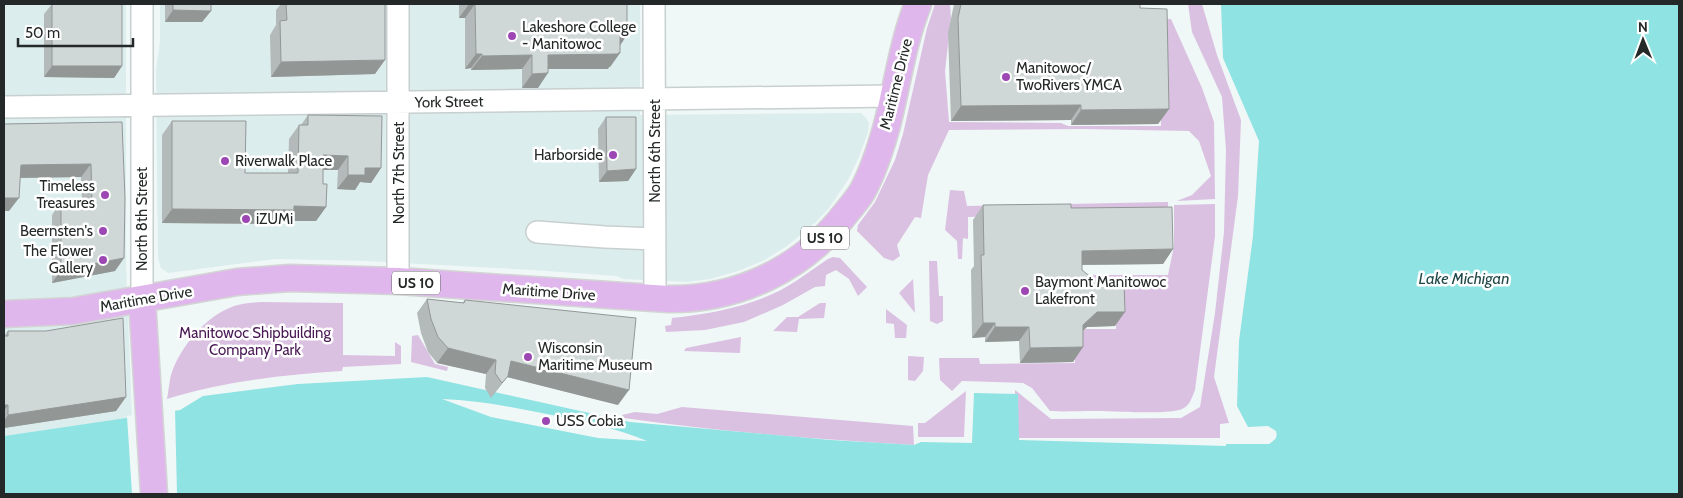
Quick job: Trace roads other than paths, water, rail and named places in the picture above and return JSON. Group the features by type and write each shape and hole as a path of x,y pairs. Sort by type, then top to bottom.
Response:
{"main road":[{"name":"Maritime Drive","path":"4,314 73,311 237,282 270,279 331,278 655,298 700,298 741,288 775,274 811,250 834,229 862,192 874,163 894,96 918,4"},
{"name":"North 8th Street","path":"142,300 154,494"}],"street":[{"name":"North 8th Street","path":"142,4 142,300"},
{"name":"North 7th Street","path":"398,4 398,282"},
{"name":"North 6th Street","path":"654,4 655,298"},
{"name":"York Street","path":"4,108 894,96"},
{"path":"537,232 655,239"}],"water":[{"name":"Lake Michigan","path":"1221,4 1679,4 1679,494 4,494 4,436 180,410 203,396 298,384 427,377 630,422 831,440 914,445 921,442 972,443 974,393 1018,394 1019,440 1226,446 1226,444 1269,444 1276,439 1276,431 1268,426 1248,427 1237,406 1239,341 1253,236 1259,141 1223,58","holes":["442,399 470,401 538,412 612,429 647,441 598,438 491,417"]}],"place":[{"name":"Lakeshore College - Manitowoc","path":"512,36"},
{"name":"Manitowoc/ TwoRivers YMCA","path":"1006,77"},
{"name":"Harborside","path":"613,155"},
{"name":"Riverwalk Place","path":"225,161"},
{"name":"Timeless Treasures","path":"105,195"},
{"name":"iZUMi","path":"246,219"},
{"name":"Beernsten's","path":"103,231"},
{"name":"The Flower Gallery","path":"103,260"},
{"name":"Baymont Manitowoc Lakefront","path":"1025,291"},
{"name":"Wisconsin Maritime Museum","path":"528,357"},
{"name":"USS Cobia","path":"546,421"}],"park label":[{"name":"Manitowoc Shipbuilding Company Park","path":"255,342"}]}
